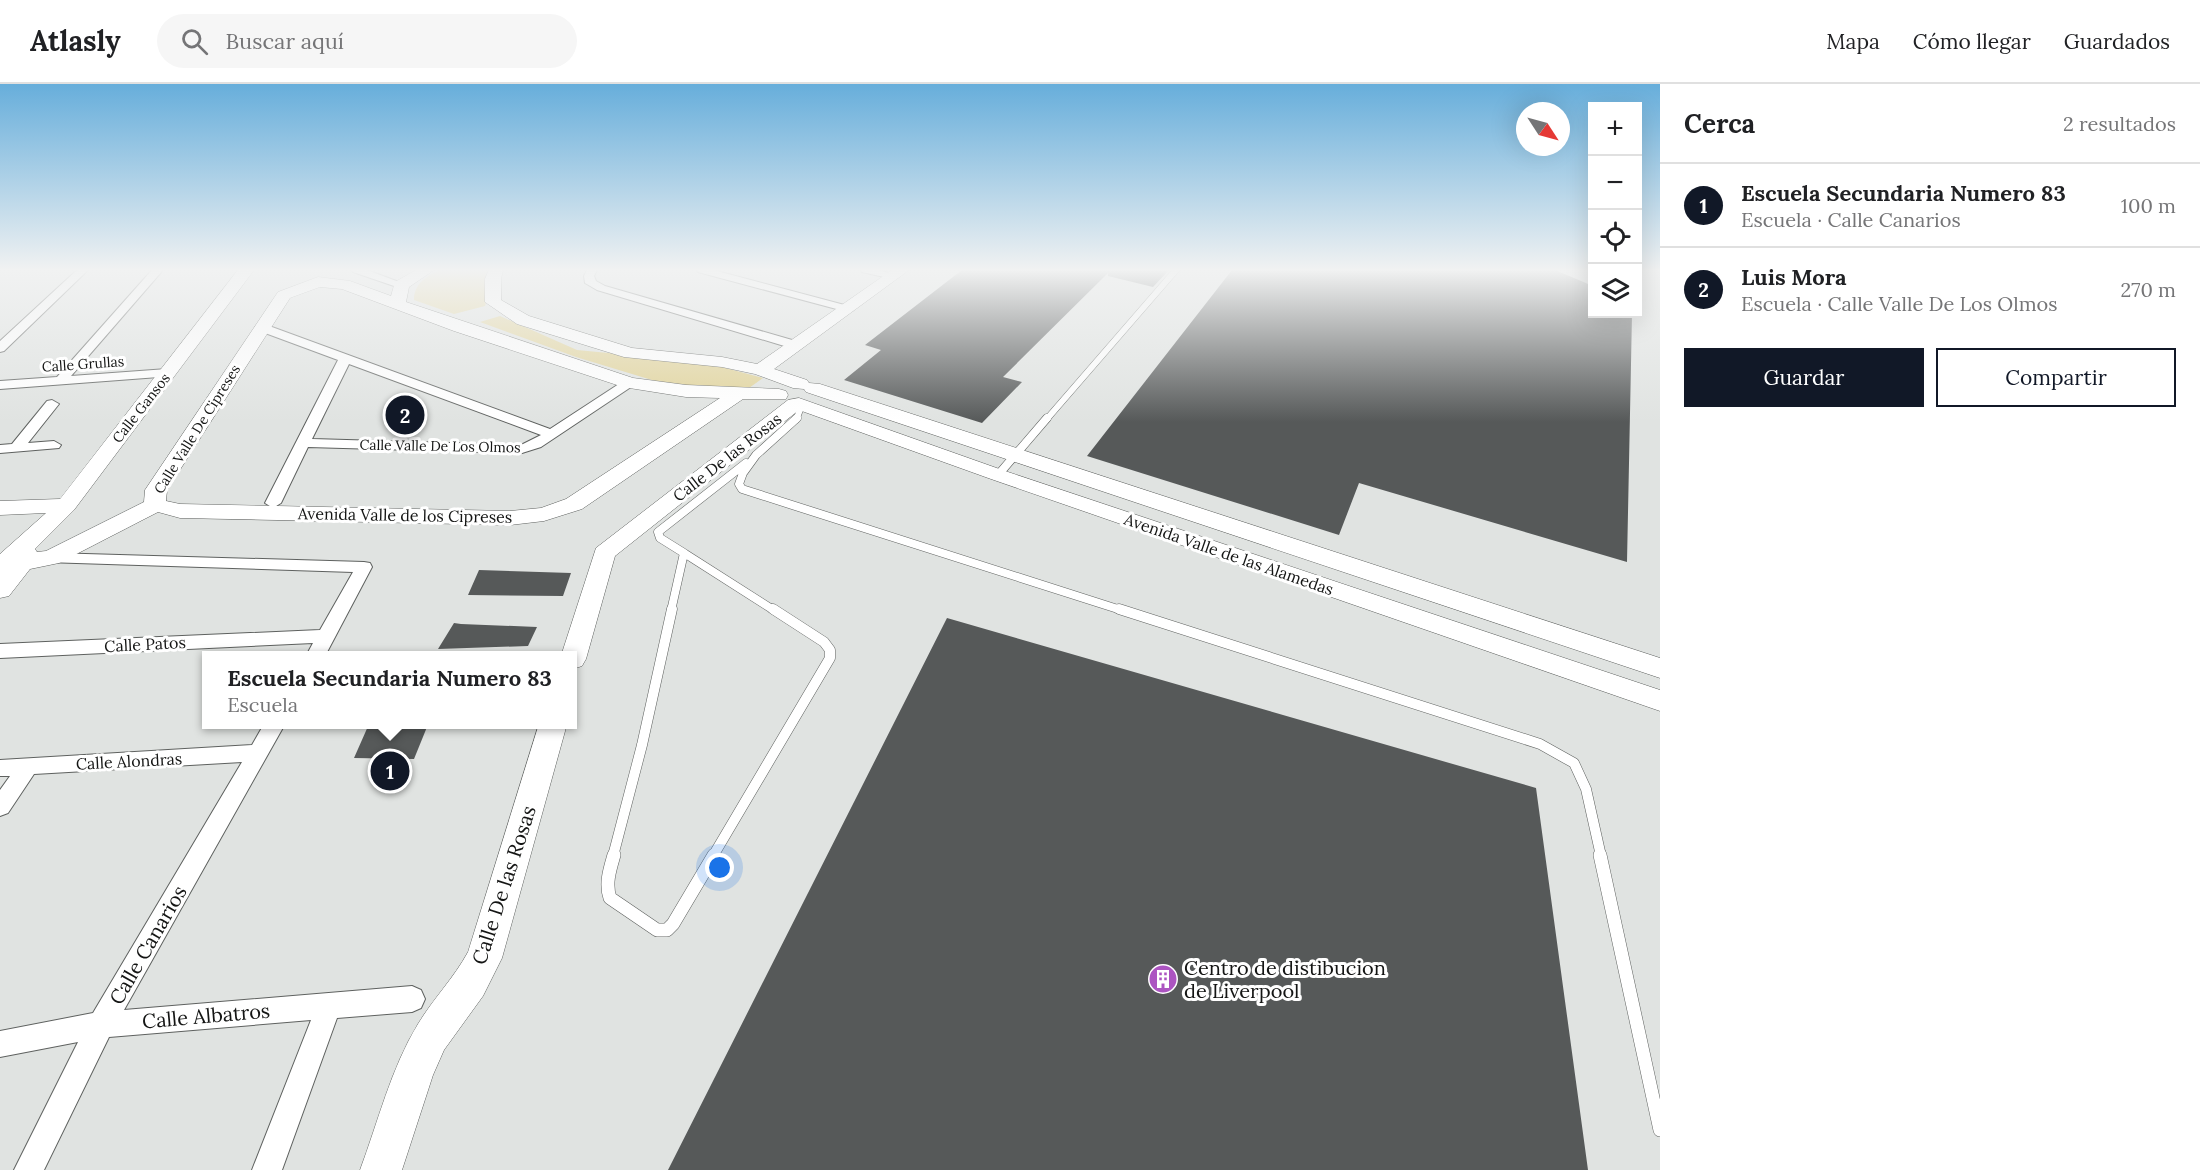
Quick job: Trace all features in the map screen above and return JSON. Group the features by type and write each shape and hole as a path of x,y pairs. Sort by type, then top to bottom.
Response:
{"street":[{"path":"0,348 29,321"},
{"path":"61,380 113,321"},
{"name":"Calle Gansos","path":"0,590 15,558 66,505 208,321"},
{"name":"Calle Valle De Cipreses","path":"155,506 156,490 265,321"},
{"name":"Avenida Valle de las Alamedas","path":"478,321 630,383 658,388 737,395 797,396 1015,455 1660,668"},
{"name":"Avenida Valle de las Alamedas","path":"525,321 630,353 722,362 760,370 797,396 998,475 1660,701"},
{"path":"712,321 795,345"},
{"path":"760,370 831,321"},
{"path":"261,327 552,434"},
{"path":"273,503 345,358"},
{"path":"630,383 646,367 673,358"},
{"name":"Calle Grullas","path":"0,385 168,373"},
{"name":"Calle Valle De Los Olmos","path":"303,443 522,449 552,434 630,383"},
{"name":"Avenida Valle de los Cipreses","path":"155,506 180,511 510,518 544,514 574,504 601,488 737,395"},
{"name":"Calle De las Rosas","path":"575,651 604,553 797,396"},
{"path":"16,448 52,404"},
{"path":"0,449 54,445"},
{"path":"0,508 66,505"},
{"path":"51,558 155,506"},
{"path":"15,558 364,567 318,651"},
{"name":"Calle Patos","path":"0,651 326,636"},
{"name":"Calle Canarios","path":"29,1170 101,1025 272,729"},
{"name":"Calle De las Rosas","path":"381,1170 415,1071 427,1046 470,984 484,958 553,729"},
{"name":"Calle Alondras","path":"0,768 258,753"},
{"path":"0,807 28,767"},
{"name":"Calle Albatros","path":"0,1044 101,1025 412,999"},
{"path":"267,1170 329,1006"}],"lane":[{"path":"998,475 1132,321"},
{"path":"684,553 642,745 608,876 607,890 610,898 657,930 667,930 673,924 830,658 830,650 824,642 684,553 660,538 658,532 753,458 798,417 800,411 797,396"},
{"path":"753,458 740,477 739,484 742,489 1540,744 1574,763 1586,789 1660,1130"}],"shaded area":[{"path":"511,321 577,350 703,362 763,378 749,388 665,384 576,357 480,322"}],"building":[{"path":"896,321 1060,321 1003,377 1022,382 982,423 844,380 881,350 865,345"},
{"path":"1192,321 1632,321 1627,562 1359,483 1339,535 1087,456"},
{"path":"479,570 571,573 563,596 468,595"},
{"name":"Centro de distibucion de Liverpool","path":"947,618 1536,788 1588,1170 668,1170"},
{"path":"454,623 537,627 528,646 438,649"},
{"path":"367,729 426,729 414,759 354,758"}],"place":[{"name":"Luis Mora","path":"405,415"},
{"name":"Escuela Secundaria Numero 83","path":"390,771"},
{"name":"Centro de distibucion de Liverpool","path":"1163,979"}]}
